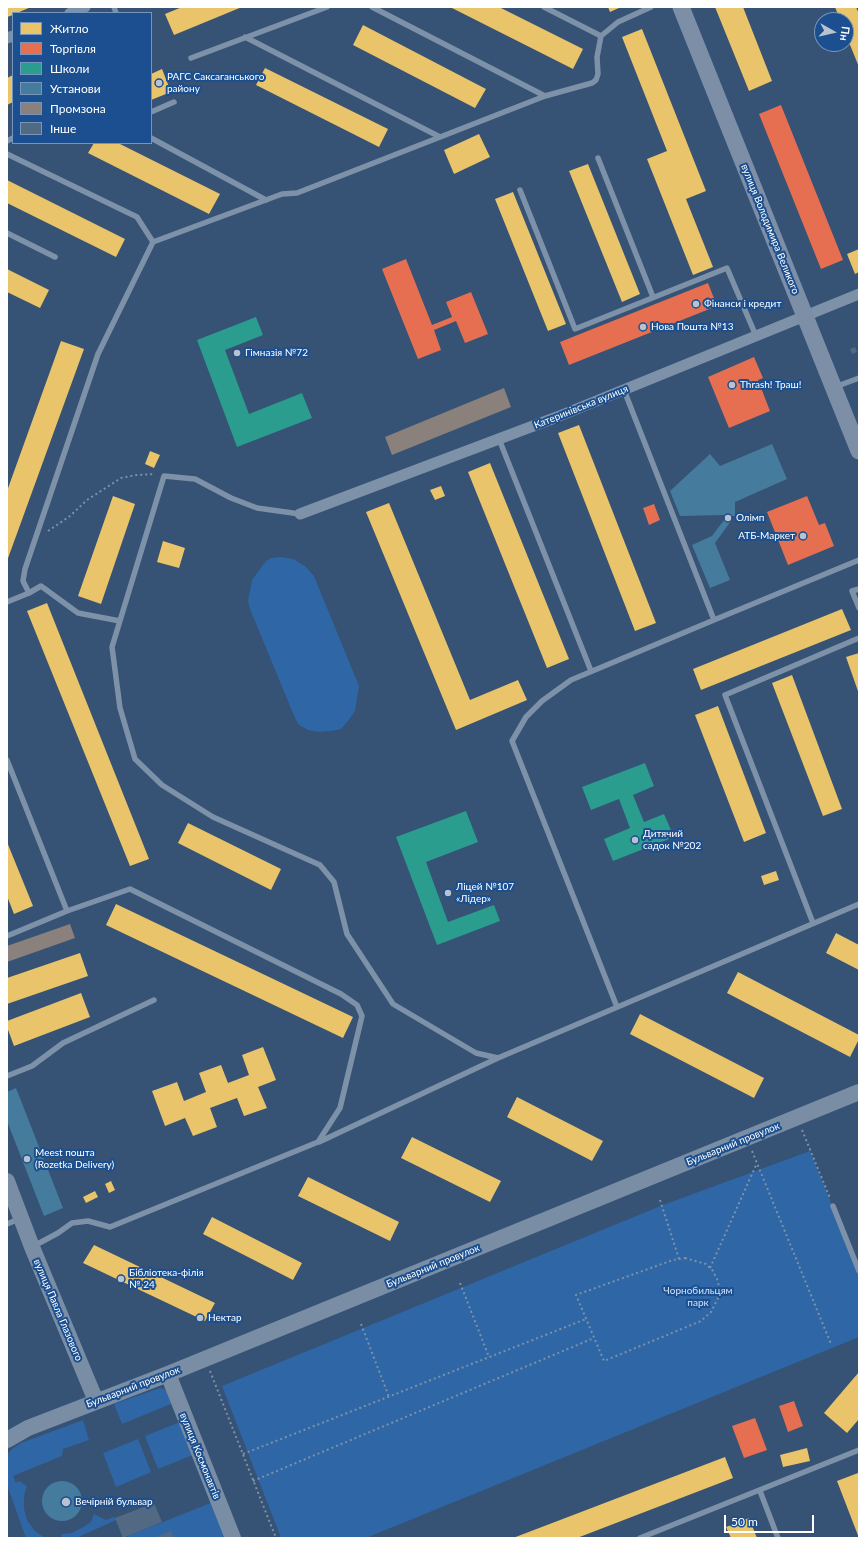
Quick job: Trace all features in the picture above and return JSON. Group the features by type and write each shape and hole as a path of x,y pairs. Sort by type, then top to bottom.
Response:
{"main road":[{"name":"вулиця Володимира Великого","path":"681,7 859,451"}],"street":[{"name":"Катеринівська вулиця","path":"300,514 624,390 859,294"},
{"name":"Бульварний провулок","path":"7,1440 28,1428 168,1374 859,1092"},
{"name":"вулиця Павла Глазового","path":"7,1181 14,1221 32,1247 96,1401"},
{"name":"вулиця Космонавтів","path":"168,1374 233,1538"}],"lane":[{"path":"190,58 320,8 327,7"},
{"path":"372,7 545,96"},
{"path":"544,7 602,36"},
{"path":"29,593 23,581 24,575 37,532 98,354 153,242 282,194 297,193 545,96 584,86 596,80 598,74 597,57 602,36 618,22 651,7"},
{"path":"245,38 440,137"},
{"path":"152,112 174,102"},
{"path":"152,139 266,200"},
{"path":"7,154 137,217 153,242"},
{"path":"598,158 653,297"},
{"path":"520,190 574,329 727,268 756,336"},
{"path":"7,233 55,257"},
{"path":"833,388 859,378"},
{"path":"624,390 714,620"},
{"path":"499,439 591,671"},
{"path":"300,514 257,508 231,498 195,479 164,476 112,647 120,708 135,759 162,785 213,817 320,865 334,882 347,934 393,1004 476,1053 498,1058"},
{"path":"617,1007 512,741 526,717 542,700 571,680 859,560"},
{"path":"7,602 29,593 41,586 78,613 120,621"},
{"path":"859,589 852,591 859,608"},
{"path":"813,923 725,695 859,638"},
{"path":"7,760 67,911"},
{"path":"7,936 67,911 130,889 341,994 357,1005 362,1016 340,1108 318,1142"},
{"path":"32,1247 58,1233 72,1223 88,1221 110,1227 318,1142 498,1058 859,904"},
{"path":"7,1076 32,1066 63,1043 154,1000"},
{"path":"833,1206 859,1271"},
{"path":"640,1538 859,1450"},
{"path":"760,1491 778,1538"}],"path":[{"path":"37,532 43,533 55,527 70,516 87,500 121,478 150,474 164,476"},
{"path":"797,1118 833,1206"},
{"path":"747,1138 830,1344"},
{"path":"710,1268 757,1163"},
{"path":"660,1200 679,1259"},
{"path":"685,1258 706,1264 710,1268 717,1279 720,1290 715,1306 701,1321 604,1361 576,1295 673,1260 685,1258"},
{"path":"460,1283 489,1357"},
{"path":"243,1454 586,1318"},
{"path":"361,1324 389,1396"},
{"path":"253,1481 594,1338"},
{"path":"205,1359 276,1538"}],"green space":[{"path":"281,557 293,559 305,566 314,576 359,686 355,711 341,729 319,732 308,730 299,725 250,609 248,601 252,580 266,561 271,558"},
{"name":"Чорнобильцям парк","path":"810,1151 859,1271 859,1337 366,1538 281,1538 222,1386 663,1205"},
{"path":"160,1388 167,1390 176,1402 122,1424 114,1404"},
{"path":"83,1420 89,1440 63,1449 62,1456 13,1476 16,1483 19,1481 27,1486 24,1496 24,1509 27,1520 35,1531 45,1538 26,1538 7,1485 7,1455 12,1449 21,1443"},
{"path":"180,1422 193,1455 158,1469 145,1436"},
{"path":"138,1439 151,1472 116,1487 103,1453"},
{"path":"218,1500 233,1538 128,1538 128,1536"},
{"path":"94,1514 106,1520 114,1517 116,1520 76,1538 62,1538 61,1534 72,1533 91,1522"}],"building: Житло":[{"path":"7,7 31,7 19,12 12,12 12,15 7,17"},
{"path":"182,7 242,7 174,35 165,14"},
{"path":"450,7 499,7 583,49 573,69"},
{"path":"608,7 621,7 610,12"},
{"path":"715,7 743,7 772,81 749,91"},
{"path":"835,7 856,7 859,14 859,67 853,52 854,12 837,12"},
{"path":"363,25 486,89 475,108 353,45"},
{"path":"642,29 706,191 686,199 713,267 693,275 647,159 667,151 622,37"},
{"path":"265,68 388,129 379,147 256,85"},
{"name":"РАГС Саксаганського району","path":"162,69 171,92 152,100 152,74"},
{"path":"12,76 12,102 7,105 7,78"},
{"path":"479,134 490,157 454,174 444,150"},
{"path":"93,144 120,144 220,194 209,214 88,153"},
{"path":"588,164 640,294 622,302 569,171"},
{"path":"7,180 125,239 116,257 7,203"},
{"path":"513,192 566,324 548,331 495,199"},
{"path":"859,249 859,272 855,274 847,254"},
{"path":"7,269 49,290 40,308 7,292"},
{"path":"61,341 84,349 7,561 7,491"},
{"path":"579,425 656,623 635,631 558,433"},
{"path":"150,451 160,455 154,468 145,464"},
{"path":"490,463 569,659 547,668 468,472"},
{"path":"441,486 445,496 435,500 430,490"},
{"path":"113,496 135,504 101,604 78,596"},
{"path":"389,503 470,700 518,680 527,700 456,730 366,512"},
{"path":"163,541 185,548 179,568 157,562"},
{"path":"47,603 149,859 130,866 27,611"},
{"path":"842,609 851,630 701,690 693,669"},
{"path":"859,653 859,694 846,657"},
{"path":"792,675 842,809 823,816 772,683"},
{"path":"718,706 766,833 744,842 695,715"},
{"path":"188,823 281,869 271,890 178,843"},
{"path":"7,842 33,906 14,914 7,896"},
{"path":"776,871 779,880 764,885 761,876"},
{"path":"116,904 353,1017 343,1038 106,925"},
{"path":"836,933 859,945 859,970 826,953"},
{"path":"80,953 88,976 7,1004 7,978"},
{"path":"738,972 859,1035 859,1039 850,1057 727,993"},
{"path":"81,993 90,1017 14,1046 7,1027 7,1021"},
{"path":"640,1014 764,1078 754,1098 630,1034"},
{"path":"263,1047 276,1080 258,1087 267,1108 244,1116 237,1098 210,1108 217,1127 193,1136 185,1118 165,1126 152,1091 177,1082 184,1101 206,1092 199,1073 221,1065 228,1083 249,1075 242,1055"},
{"path":"517,1097 603,1141 592,1161 507,1117"},
{"path":"412,1137 501,1181 490,1202 401,1158"},
{"path":"308,1177 399,1222 390,1241 298,1196"},
{"path":"111,1181 115,1190 109,1193 105,1184"},
{"path":"95,1191 98,1197 86,1203 83,1197"},
{"path":"212,1217 302,1263 293,1280 203,1234"},
{"path":"94,1245 215,1303 205,1321 83,1263"},
{"path":"859,1372 859,1419 847,1433 824,1413"},
{"path":"807,1448 810,1461 783,1467 780,1455"},
{"path":"725,1457 733,1478 577,1538 513,1538"},
{"path":"858,1473 859,1477 859,1538 837,1481"},
{"path":"749,1518 757,1538 731,1538 726,1527"}],"building: Торгівля":[{"path":"781,105 843,260 821,269 759,114"},
{"path":"406,259 432,325 452,317 446,302 471,292 488,334 465,343 456,321 434,330 441,350 418,359 382,269"},
{"path":"708,283 717,306 569,365 560,342"},
{"path":"754,357 763,378 758,380 770,411 729,428 708,377"},
{"name":"АТБ-Маркет","path":"807,496 819,525 825,523 834,546 788,565 767,512"},
{"path":"654,504 660,520 649,525 643,508"},
{"path":"794,1401 803,1426 788,1432 779,1406"},
{"path":"755,1418 767,1450 744,1458 732,1426"}],"building: Школи":[{"path":"256,317 263,335 225,350 249,414 302,393 312,418 237,447 197,340"},
{"path":"645,763 654,786 633,795 644,822 664,814 674,837 613,861 604,839 630,828 619,799 591,810 582,787"},
{"path":"466,811 478,842 426,862 448,922 494,905 500,921 437,945 396,837"}],"building: Установи":[{"name":"Олімп","path":"772,444 787,479 735,502 735,516 732,516 731,521 715,543 730,580 710,588 692,545 712,536 724,520 724,515 680,516 670,491 710,454 720,466"},
{"path":"16,1088 63,1208 44,1216 7,1121 7,1092"},
{"path":"66,1481 73,1484 79,1490 82,1501 81,1509 73,1518 66,1521 58,1521 51,1518 43,1509 42,1497 45,1490 54,1482"}],"building: Промзона":[{"path":"504,388 511,407 392,455 385,437"},
{"path":"70,924 75,938 7,962 7,946"}],"building: Інше":[{"path":"855,347 857,352 852,354 850,349"},
{"path":"154,1503 162,1522 123,1538 115,1518"},
{"path":"171,1531 174,1538 154,1538"}],"place":[{"name":"РАГС Саксаганського району","path":"159,83"},
{"name":"Фінанси і кредит","path":"696,304"},
{"name":"Нова Пошта №13","path":"643,327"},
{"name":"Гімназія №72","path":"237,353"},
{"name":"Thrash! Траш!","path":"732,385"},
{"name":"Олімп","path":"728,518"},
{"name":"АТБ-Маркет","path":"803,536"},
{"name":"Дитячий садок №202","path":"635,840"},
{"name":"Ліцей №107 «Лідер»","path":"448,893"},
{"name":"Meest пошта (Rozetka Delivery)","path":"27,1159"},
{"name":"Бібліотека-філія № 24","path":"121,1279"},
{"name":"Нектар","path":"200,1318"},
{"name":"Вечірній бульвар","path":"66,1502"}]}
